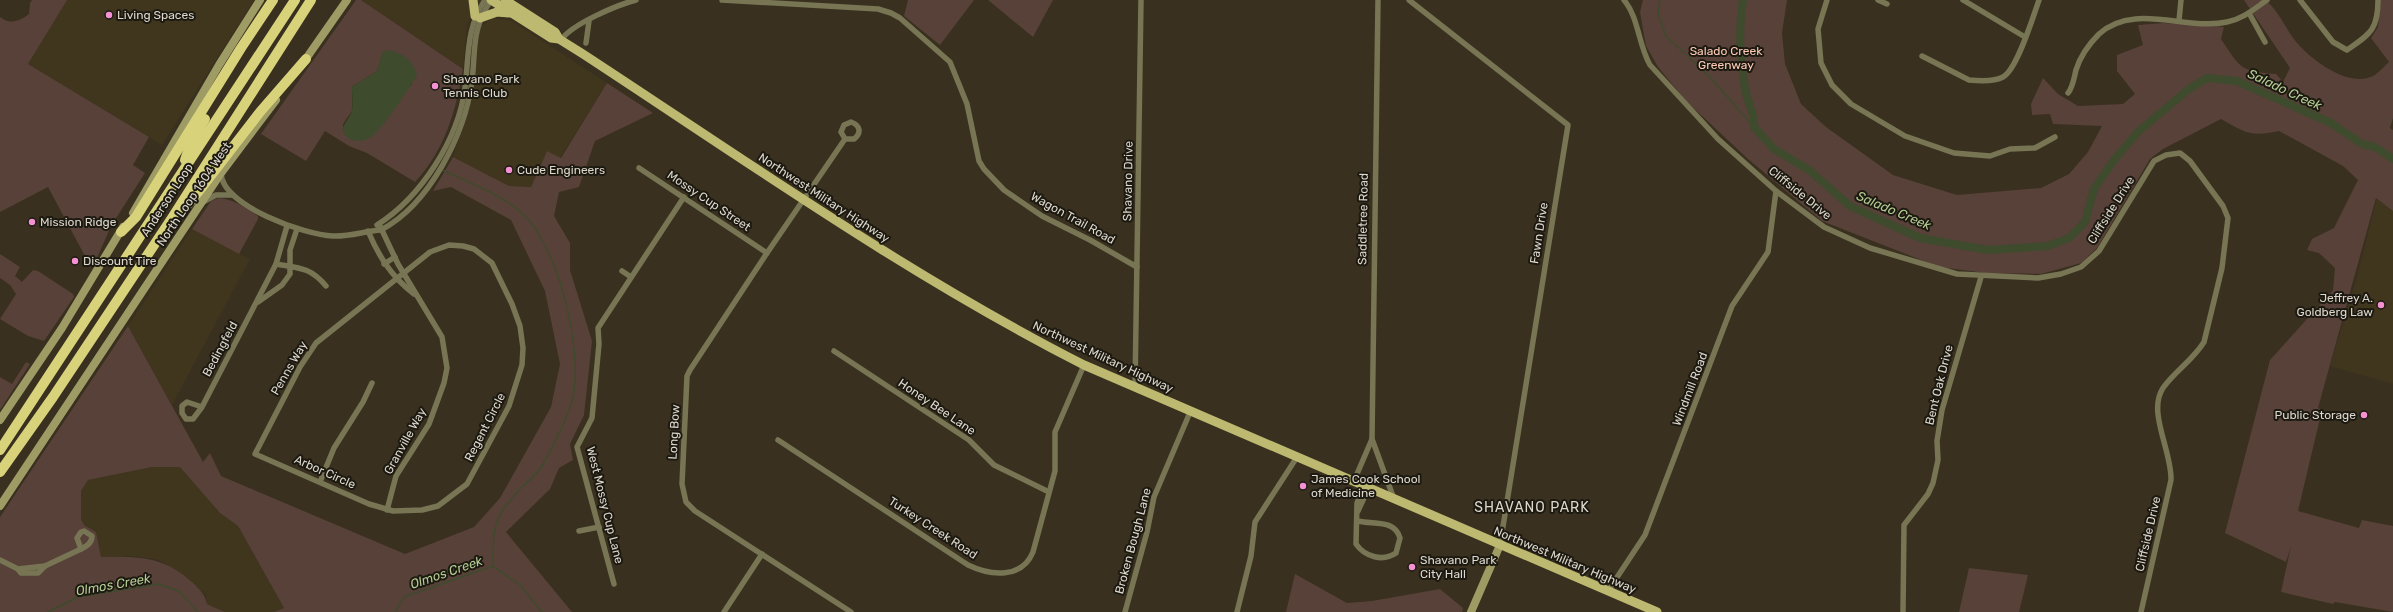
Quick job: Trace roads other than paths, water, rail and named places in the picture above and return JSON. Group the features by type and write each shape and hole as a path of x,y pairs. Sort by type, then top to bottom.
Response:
{"highway":[{"path":"180,175 190,145 266,0"},
{"path":"121,232 136,217 221,80 274,0"},
{"name":"Anderson Loop","path":"0,450 295,0"},
{"name":"Anderson Loop","path":"0,472 53,397 172,218 311,0"},
{"path":"172,218 192,200 260,112 306,59"}],"main road":[{"path":"0,420 62,328 260,0"},
{"name":"North Loop 1604 West","path":"0,506 222,174 347,0"},
{"path":"473,0 478,17 497,12 511,6"},
{"name":"Northwest Military Highway","path":"491,0 511,6 555,32 560,40 948,292 1084,365 1657,612"},
{"name":"Northwest Military Highway","path":"505,0 511,6"},
{"path":"1470,612 1500,545"}],"street":[{"path":"222,174 224,186 232,195 287,226 297,229 334,236 368,231 380,227 404,214 428,186 452,150 466,109 472,80 470,31 485,0"},
{"path":"478,17 491,0"},
{"path":"560,40 568,32 610,10 636,0"},
{"name":"Wagon Trail Road","path":"722,0 878,9 891,13 900,18 944,54 955,71 967,104 976,150 984,169 1004,190 1042,216 1090,240 1137,267"},
{"name":"Shavano Drive","path":"1135,387 1141,0"},
{"name":"Saddletree Road","path":"1378,0 1372,438 1394,499"},
{"name":"Fawn Drive","path":"1409,0 1568,125 1500,545"},
{"name":"Cliffside Drive","path":"1624,0 1635,18 1643,53 1650,65 1718,139 1776,191 1824,227 1847,239 1935,269 1981,276 2038,278 2061,274 2081,267 2099,251 2154,162 2173,153 2180,153 2190,161 2224,207 2228,224 2226,243 2204,342 2195,355 2163,388 2156,406 2170,462 2171,480 2141,612"},
{"path":"1827,0 1818,29 1821,63 1828,79 1837,91 1863,111 1925,144 1970,155 1990,156 2010,149 2035,148 2055,137"},
{"path":"1878,0 1887,4"},
{"path":"1963,0 2025,37"},
{"path":"1922,56 1970,80 1998,79 2009,73 2040,0"},
{"path":"2179,21 2181,0"},
{"path":"2068,93 2081,59 2096,38 2108,28 2129,20 2146,19 2222,23 2249,13 2267,0"},
{"path":"2300,0 2327,36 2347,50 2366,36 2376,24 2378,0"},
{"path":"2249,13 2265,42"},
{"path":"586,43 589,21"},
{"path":"380,227 401,208 433,167 450,135 465,89 470,49"},
{"path":"460,107 466,109"},
{"name":"Long Bow","path":"845,139 767,253 687,376 682,484 686,502 696,511 849,611"},
{"name":"Mossy Cup Street","path":"638,168 767,253"},
{"name":"Windmill Road","path":"1608,591 1645,535 1732,306 1768,252 1776,191"},
{"path":"203,202 216,195 232,195"},
{"name":"West Mossy Cup Lane","path":"614,584 577,447 592,418 599,344 598,328 684,197"},
{"name":"Bedingfeld","path":"202,407 258,302 276,264 287,226"},
{"name":"Granville Way","path":"380,227 403,273 442,337 447,368 444,383 429,424 396,476 387,510"},
{"name":"Bedingfeld","path":"258,302 282,285 290,274 291,247 297,229"},
{"name":"Granville Way","path":"368,231 384,264 396,278 416,296"},
{"path":"282,244 291,247"},
{"name":"Regent Circle","path":"387,510 422,510 438,506 467,484 510,406 522,365 520,326 497,272 485,256 463,246 449,245 430,252 396,278"},
{"path":"384,264 395,257"},
{"path":"276,264 302,268 316,275 326,286"},
{"path":"622,271 631,277"},
{"name":"Bent Oak Drive","path":"1903,612 1904,525 1928,494 1933,483 1938,460 1937,441 1942,410 1981,276"},
{"name":"Penns Way","path":"255,454 300,367 316,343 396,278"},
{"name":"Honey Bee Lane","path":"834,351 969,440 994,465 1049,492"},
{"name":"Turkey Creek Road","path":"778,440 968,565 988,572 1001,574 1021,568 1029,563 1055,471 1055,432 1084,365"},
{"path":"320,482 334,448 363,402 372,383"},
{"name":"Broken Bough Lane","path":"1125,612 1147,532 1154,497 1191,410"},
{"name":"Saddletree Road","path":"1354,481 1372,438"},
{"name":"Arbor Circle","path":"255,454 387,510"},
{"path":"1237,612 1251,556 1255,522 1297,457"},
{"path":"1358,521 1387,524 1393,527 1400,538 1396,553 1391,557 1383,558 1371,556 1361,550 1355,540 1358,521 1357,503 1366,486"},
{"path":"579,531 599,527"},
{"path":"0,560 18,569 21,573 33,574 45,566 81,550"},
{"path":"724,612 762,554"}],"waterway":[{"path":"1660,0 1658,14 1666,36 1708,75 1754,127"},
{"name":"Salado Creek","path":"1743,0 1740,36 1741,61 1747,97 1753,115 1754,127 1774,149 1809,170 1850,206 1920,238 1988,250 2048,246 2069,238 2085,222 2094,189 2114,160 2139,131 2189,89 2207,78 2237,81 2331,123 2362,144 2375,147 2393,159"},
{"path":"442,170 484,189 506,201 522,213 535,228 556,271 564,296 574,348 574,391 566,419 542,466 512,498 496,523 493,541 493,566"},
{"name":"Olmos Creek","path":"395,612 404,597 493,566 520,585 542,612"},
{"name":"Olmos Creek","path":"48,612 78,597 158,584 179,591 198,612"}],"place":[{"name":"Living Spaces","path":"109,15"},
{"name":"Shavano Park Tennis Club","path":"435,86"},
{"name":"Cude Engineers","path":"509,170"},
{"name":"Mission Ridge","path":"32,222"},
{"name":"Discount Tire","path":"75,261"},
{"name":"Jeffrey A. Goldberg Law","path":"2381,305"},
{"name":"Public Storage","path":"2364,415"},
{"name":"James Cook School of Medicine","path":"1303,486"},
{"name":"Shavano Park City Hall","path":"1412,567"}],"district":[{"name":"SHAVANO PARK","path":"1532,507"}],"park label":[{"name":"Salado Creek Greenway","path":"1726,58"}]}
